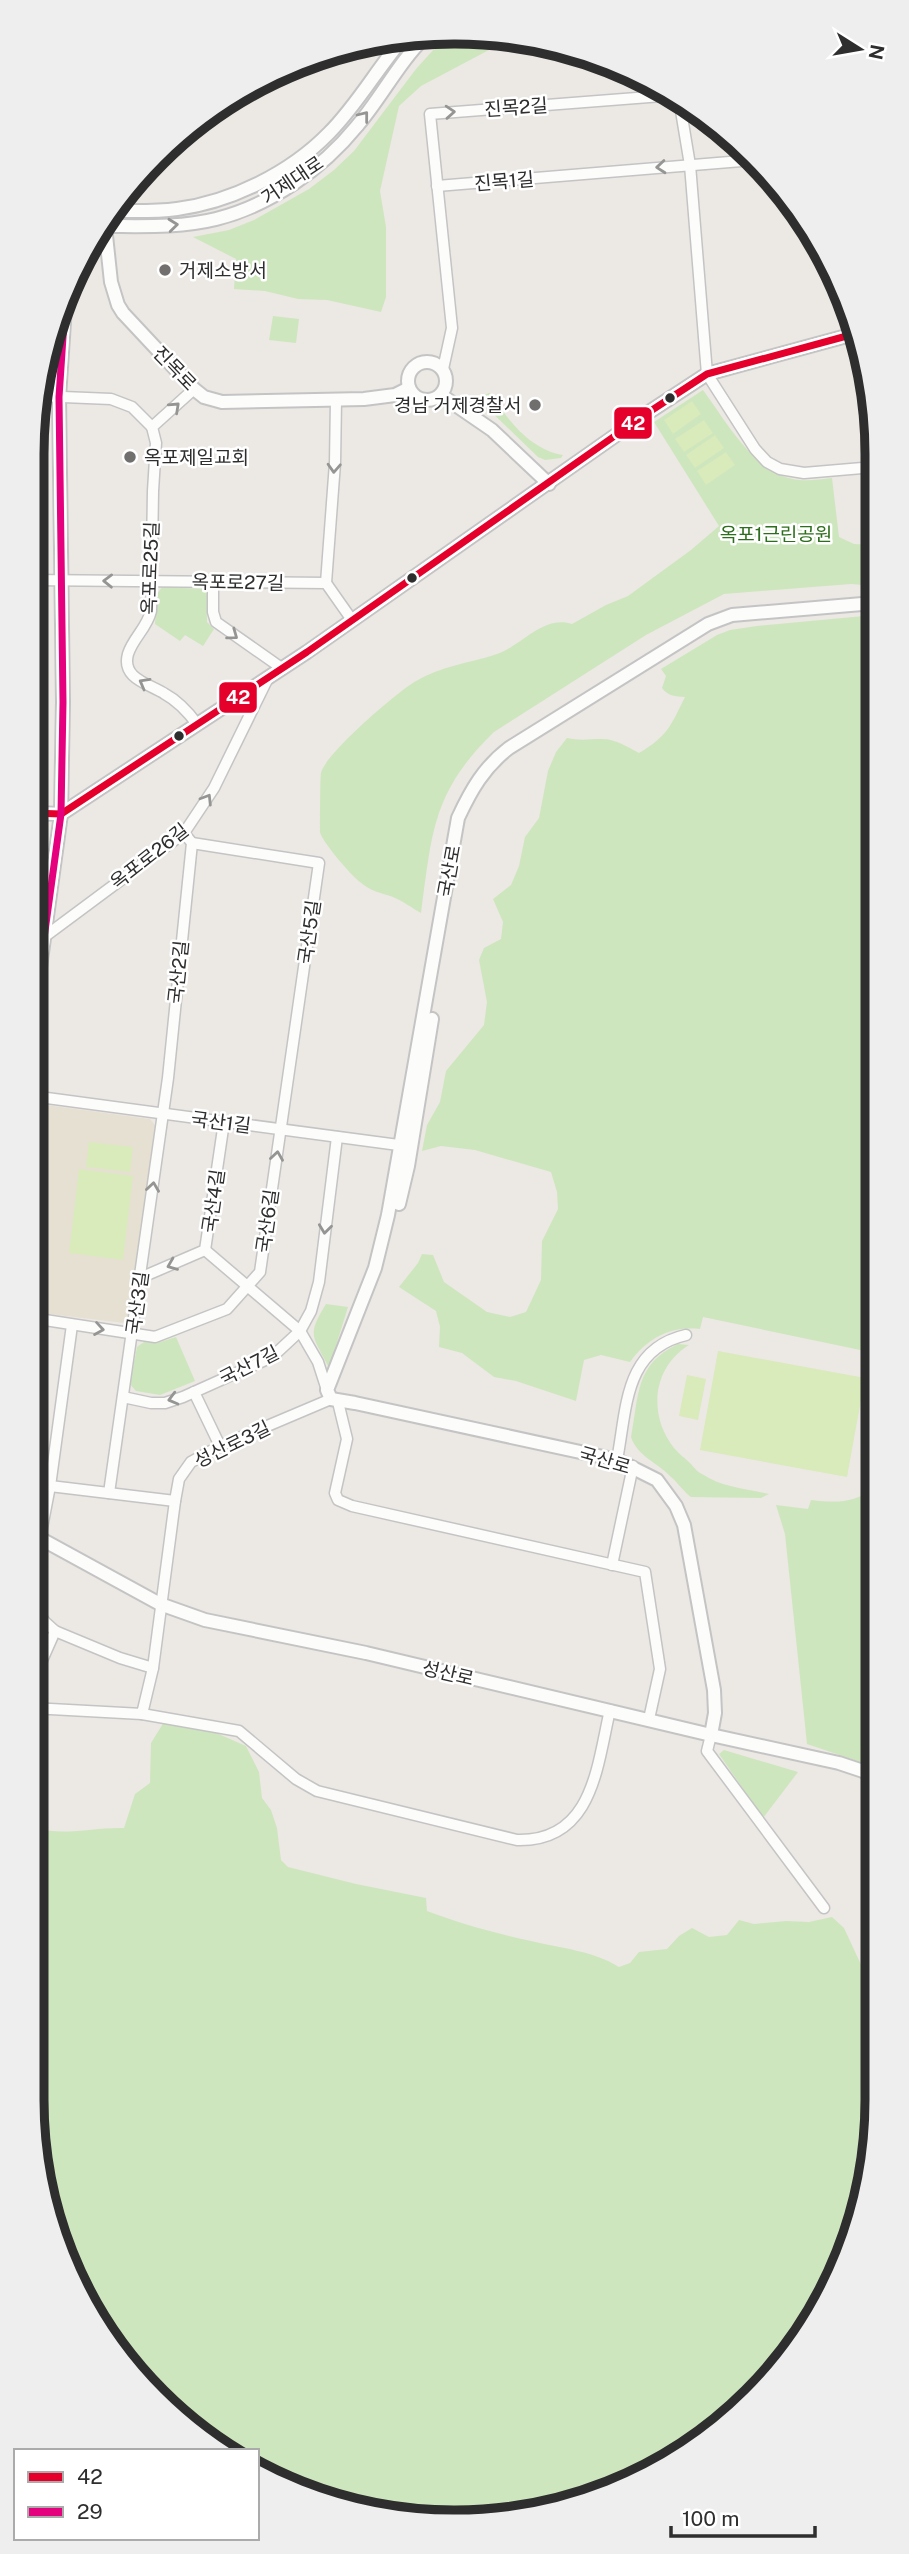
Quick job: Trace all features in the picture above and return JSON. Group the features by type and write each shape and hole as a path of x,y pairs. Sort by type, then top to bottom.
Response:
{"street":[{"name":"거제대로","path":"113,226 162,226 217,219 261,202 296,182 345,140 418,46"},
{"name":"거제대로","path":"124,211 156,211 206,204 248,188 281,170 329,133 396,48"},
{"name":"진목2길","path":"437,186 430,114 655,97"},
{"path":"681,112 690,165 707,374 755,449 767,462 780,470 804,473 865,468"},
{"name":"진목1길","path":"437,186 742,161"},
{"path":"437,186 452,328 443,369 446,385 441,395 430,400 417,398 409,388 411,370 421,363 433,362 443,369"},
{"name":"진목로","path":"106,237 109,271 118,305 129,321 204,397 218,402 337,400 395,395 409,388"},
{"path":"44,943 61,814 62,580 59,397 63,330"},
{"path":"44,813 61,814 267,680 707,374 847,336"},
{"path":"48,396 111,399 124,403 152,427 194,389"},
{"path":"441,395 492,430 550,484"},
{"path":"337,400 326,583 352,620"},
{"name":"옥포로25길","path":"152,427 156,443 151,611 147,625 134,643 127,664 133,677 167,694 187,710 197,724"},
{"name":"옥포로27길","path":"44,580 326,583"},
{"path":"213,582 213,612 216,622 283,669"},
{"name":"국산로","path":"406,1146 458,818 471,790 486,769 509,748 708,624 732,615 865,604"},
{"name":"국산로","path":"711,1735 715,1713 714,1690 684,1525 676,1506 657,1480 617,1460 332,1397 381,1272 464,822 476,794 489,774 510,756 710,629 732,622 865,611"},
{"name":"옥포로26길","path":"45,936 184,833 214,788 267,680"},
{"path":"184,833 192,843"},
{"name":"국산2길","path":"162,1114 192,843"},
{"name":"국산5길","path":"192,843 319,863 280,1129"},
{"name":"국산1길","path":"44,1098 406,1146"},
{"name":"국산3길","path":"109,1493 162,1114"},
{"name":"국산4길","path":"140,1278 205,1250 224,1122"},
{"name":"국산6길","path":"44,1320 156,1337 227,1309 260,1272 280,1129"},
{"name":"국산7길","path":"123,1397 165,1403 272,1357 300,1331 313,1304 319,1282 337,1137"},
{"path":"205,1250 300,1331 318,1362 347,1439 335,1493 338,1500 352,1506 645,1572 660,1668 649,1719"},
{"path":"44,1507 50,1486 72,1325"},
{"path":"617,1460 635,1373 655,1347 686,1335"},
{"path":"194,1392 219,1446"},
{"name":"성산로3길","path":"142,1714 152,1668 179,1479 191,1462 219,1446 332,1397"},
{"path":"612,1565 633,1466"},
{"path":"50,1486 175,1502"},
{"name":"성산로","path":"44,1540 160,1604 205,1620 366,1653 865,1771"},
{"path":"44,1621 55,1631 152,1668"},
{"path":"44,1656 55,1631"},
{"path":"44,1710 142,1714 239,1731 296,1779 328,1795 528,1840 554,1833 568,1825 578,1814 592,1784 610,1710"},
{"path":"711,1735 707,1752 824,1908"}],"shaded area":[{"path":"44,1106 150,1119 157,1128 131,1319 125,1323 44,1313"}],"green space":[{"path":"438,45 496,46 421,86 399,106 380,191 386,227 386,297 381,312 327,300 298,299 265,291 234,289 236,259 193,237 229,230 254,220 309,189 354,151 416,69"},
{"path":"273,316 299,319 296,343 269,340"},
{"name":"옥포1근린공원","path":"703,390 732,432 756,459 770,469 784,477 800,480 832,478 839,537 854,544 865,545 865,585 724,594 646,635 494,732 474,754 458,774 438,815 428,859 421,913 364,885 337,858 320,832 321,773 335,752 363,724 416,681 445,668 497,654 542,627 562,622 572,624 628,596 719,526 654,422"},
{"path":"489,393 522,433 541,447 563,455 561,458 545,460 538,457 482,403 482,396"},
{"path":"692,401 701,414 673,434 664,420"},
{"path":"704,420 713,433 684,452 675,439"},
{"path":"715,435 724,448 695,468 686,455"},
{"path":"726,452 735,465 706,485 697,471"},
{"path":"162,587 203,589 207,592 207,622 214,629 203,646 185,635 180,641 155,624 157,594"},
{"path":"865,616 865,1351 703,1317 700,1329 679,1330 660,1335 644,1346 630,1362 601,1355 584,1360 576,1401 516,1381 494,1377 462,1353 439,1347 440,1327 436,1311 399,1287 422,1254 433,1255 444,1282 487,1312 510,1317 526,1312 541,1280 542,1241 558,1209 557,1192 551,1172 475,1150 441,1146 422,1151 427,1125 440,1102 446,1071 484,1025 487,1002 479,960 484,948 501,939 503,922 493,899 511,885 519,866 525,837 539,818 548,771 556,752 567,738 612,740 639,753 649,747 668,729 685,697 670,695 662,688 666,676 661,669 717,635 757,626"},
{"path":"89,1142 133,1147 130,1172 86,1167"},
{"path":"79,1169 133,1176 123,1260 69,1253"},
{"path":"326,1304 348,1307 329,1368 314,1336 316,1323"},
{"path":"176,1337 195,1381 160,1395 136,1391 130,1384 137,1347 144,1342 157,1343"},
{"path":"678,1344 689,1345 667,1366 658,1393 660,1421 666,1435 678,1452 709,1478 734,1487 769,1494 761,1498 691,1497 634,1444 631,1437 641,1382 654,1361"},
{"path":"718,1351 865,1378 847,1477 700,1450"},
{"path":"687,1375 706,1379 698,1420 679,1416"},
{"path":"865,1494 865,1764 807,1744 785,1534 776,1505 808,1509 811,1500 830,1502"},
{"path":"164,1722 214,1732 246,1746 259,1772 262,1798 271,1810 277,1828 281,1860 288,1867 426,1898 427,1911 504,1935 588,1954 619,1967 630,1963 639,1952 667,1949 679,1936 692,1928 709,1937 727,1935 739,1920 754,1924 809,1922 832,1917 844,1928 865,1972 864,2126 862,2153 851,2206 834,2257 796,2328 745,2390 705,2425 636,2468 561,2496 508,2507 481,2509 401,2507 322,2488 259,2460 259,2449 239,2449 184,2408 164,2390 129,2350 99,2305 75,2257 58,2206 47,2153 44,2099 44,1830 124,1828 135,1794 150,1783 151,1743"},
{"path":"724,1750 798,1772 763,1818 719,1754"}],"transit line":[{"name":"29","path":"44,938 61,814 63,702 59,397 63,330"},
{"name":"42","path":"44,813 61,814 307,652 707,374 847,336"}],"place":[{"name":"거제소방서","path":"165,270"},
{"name":"경남 거제경찰서","path":"535,405"},
{"name":"옥포제일교회","path":"130,457"}]}
